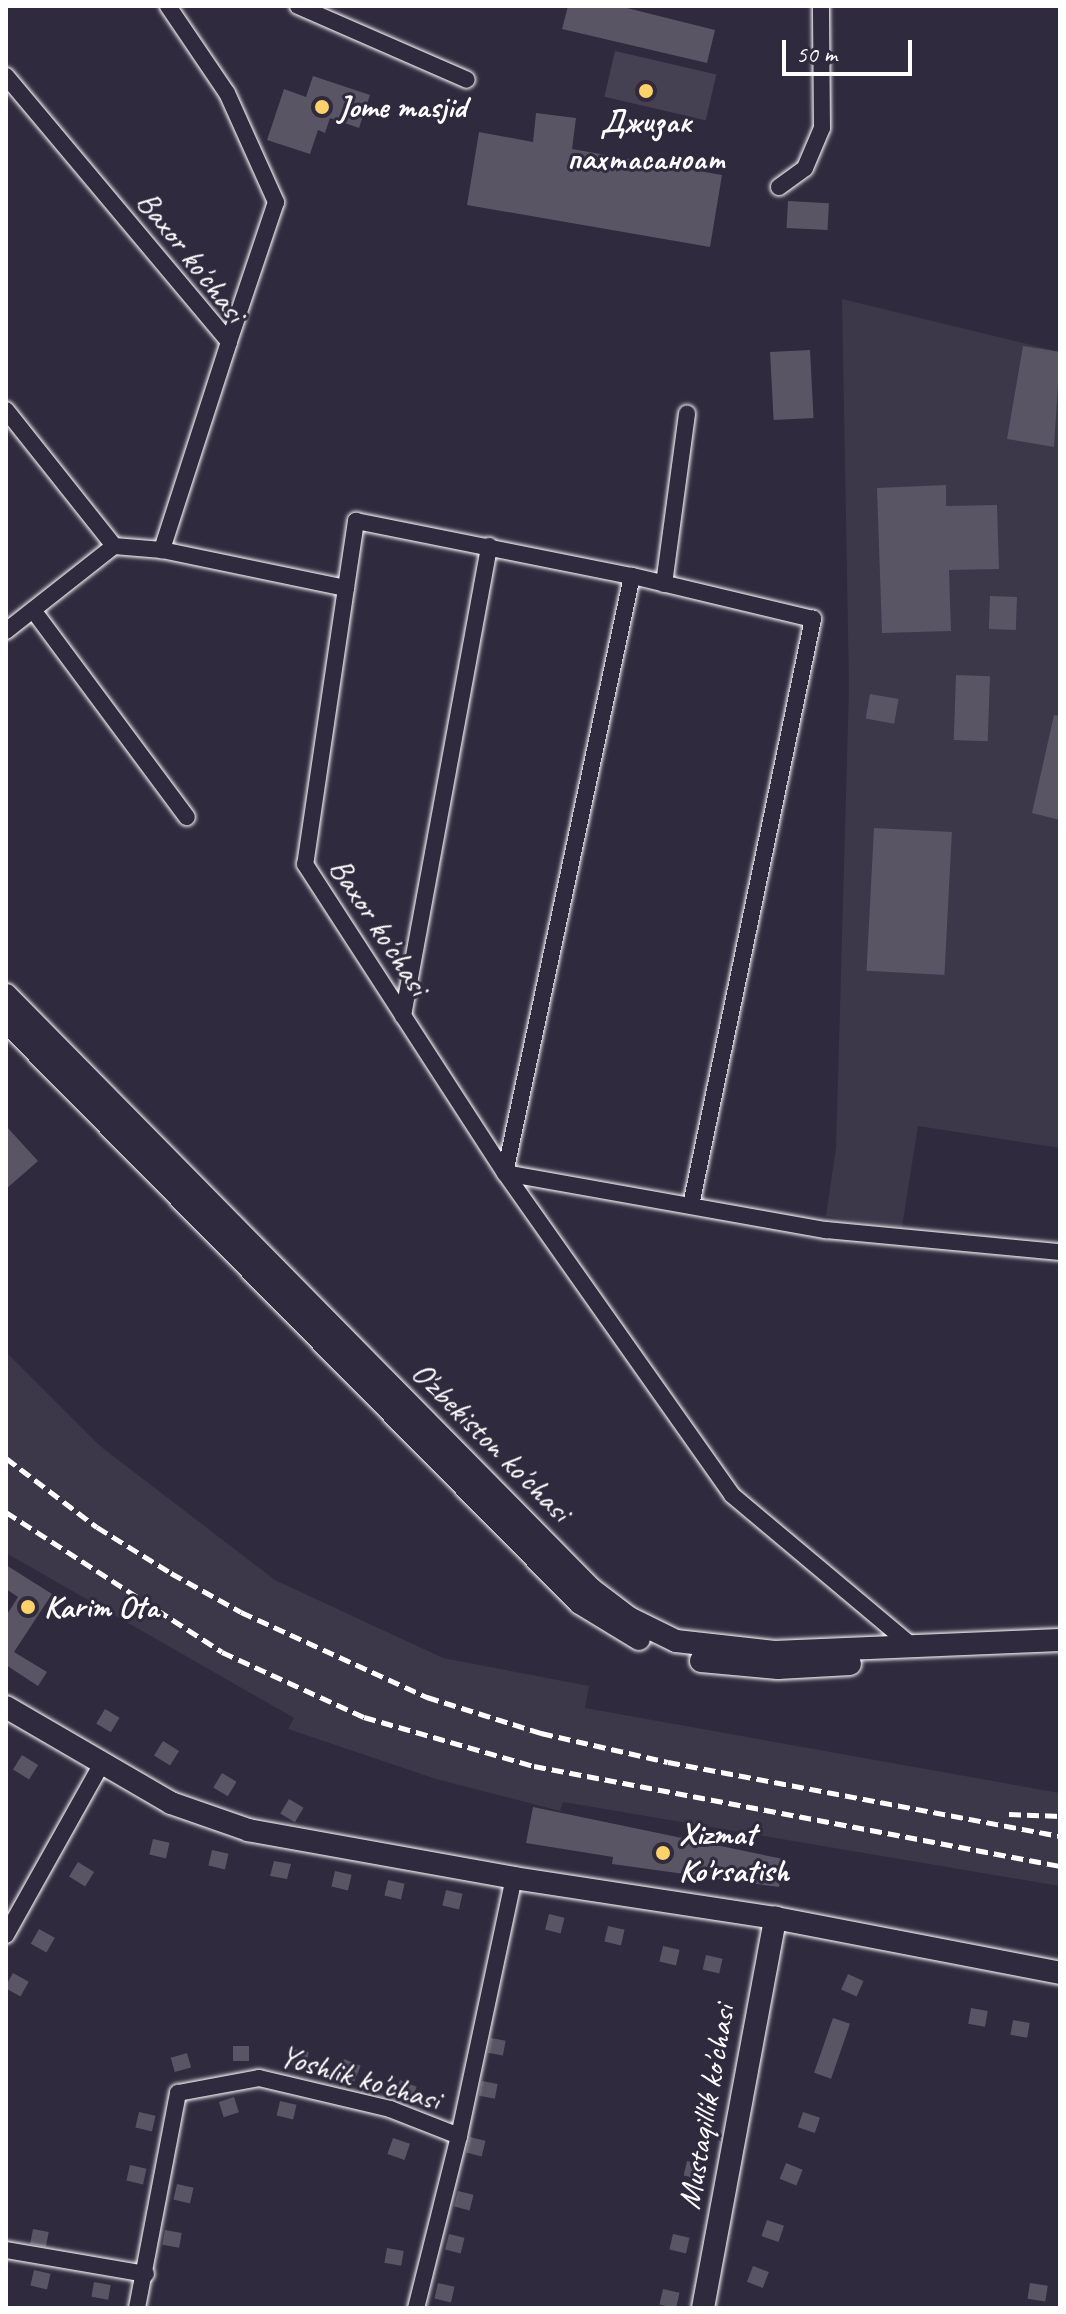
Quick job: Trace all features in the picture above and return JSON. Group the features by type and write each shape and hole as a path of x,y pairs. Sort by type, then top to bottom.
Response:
{"main road":[{"name":"O'zbekiston ko'chasi","path":"6,995 609,1604 676,1641 712,1648 774,1652 1060,1640"},
{"name":"O'zbekiston ko'chasi","path":"6,1021 580,1603 623,1631 672,1654 751,1667 1060,1655"},
{"path":"6,1707 171,1803 248,1830 514,1878 775,1918 1060,1973"},
{"name":"Mustaqillik ko'chasi","path":"703,2308 775,1918"}],"street":[{"path":"168,6 227,93 276,202 229,342"},
{"path":"298,6 467,80"},
{"path":"779,187 805,168 822,128 821,6"},
{"name":"Baxor ko'chasi","path":"6,76 229,342 162,550"},
{"path":"6,410 114,546"},
{"path":"664,584 687,414"},
{"name":"Baxor ko'chasi","path":"489,546 356,521 305,864 505,1173 732,1495 912,1646"},
{"path":"6,631 114,546 162,550 346,588"},
{"path":"403,1016 489,546 813,619 691,1205"},
{"path":"632,576 505,1173 826,1230 1060,1252"},
{"path":"33,610 187,817"},
{"path":"6,1935 101,1765"},
{"name":"Yoshlik ko'chasi","path":"416,2308 459,2136 514,1878"},
{"name":"Yoshlik ko'chasi","path":"137,2308 146,2274 178,2093 259,2078 390,2109 459,2136"},
{"path":"6,2250 146,2274"}],"shaded area":[{"path":"615,51 716,74 706,120 604,97"},
{"path":"842,299 1060,352 1060,1148 918,1126 902,1227 826,1216 836,1148 849,687"},
{"path":"6,1352 100,1446 275,1580 443,1658 589,1686 585,1708 1060,1793 1060,1886 563,1802 560,1811 436,1779 288,1729 294,1718 6,1553"}],"building":[{"path":"568,6 619,6 715,30 707,63 562,29"},
{"name":"Jome masjid","path":"313,76 370,95 359,128 330,118 325,133 318,130 310,154 267,140 284,89 306,97"},
{"path":"536,113 576,118 572,149 722,175 710,247 467,205 479,132 533,142"},
{"path":"788,201 829,203 828,230 787,228"},
{"path":"1023,346 1060,352 1054,447 1007,439"},
{"path":"810,350 814,418 774,420 770,352"},
{"path":"946,485 946,506 997,505 999,569 949,570 951,631 882,633 877,488"},
{"path":"990,596 1017,597 1016,630 989,629"},
{"path":"956,675 990,676 988,741 954,740"},
{"path":"870,694 899,699 894,724 866,719"},
{"path":"1054,715 1060,716 1060,820 1032,813"},
{"path":"874,828 952,832 944,975 867,971"},
{"path":"6,1126 38,1161 6,1189"},
{"name":"Karim Ota","path":"6,1565 52,1594 14,1652 47,1672 38,1686 6,1665 6,1616 18,1597 6,1589"},
{"path":"105,1709 120,1718 111,1732 96,1724"},
{"path":"163,1741 179,1751 170,1765 154,1755"},
{"path":"22,1755 38,1765 29,1779 13,1769"},
{"path":"222,1773 237,1782 228,1796 213,1788"},
{"path":"289,1799 304,1808 295,1822 280,1814"},
{"path":"533,1807 783,1859 779,1887 612,1864 613,1857 526,1843"},
{"path":"153,1839 170,1843 166,1858 149,1855"},
{"path":"212,1850 229,1854 225,1869 208,1866"},
{"path":"274,1861 291,1864 287,1879 270,1876"},
{"path":"78,1862 94,1872 85,1886 69,1876"},
{"path":"335,1871 352,1875 348,1890 331,1887"},
{"path":"388,1880 405,1884 401,1899 384,1896"},
{"path":"446,1890 463,1894 459,1909 442,1906"},
{"path":"549,1914 565,1918 561,1933 545,1930"},
{"path":"608,1926 625,1930 621,1945 604,1942"},
{"path":"39,1929 55,1938 47,1953 31,1944"},
{"path":"663,1946 680,1950 676,1965 659,1962"},
{"path":"706,1955 723,1959 719,1973 703,1970"},
{"path":"13,1973 29,1982 21,1997 6,1989"},
{"path":"848,1974 864,1981 857,1996 841,1990"},
{"path":"971,2008 988,2011 985,2027 968,2024"},
{"path":"833,2018 850,2024 831,2079 814,2073"},
{"path":"1013,2020 1030,2023 1027,2038 1010,2035"},
{"path":"491,2038 506,2041 503,2056 488,2053"},
{"path":"233,2046 249,2046 249,2061 233,2061"},
{"path":"293,2049 309,2052 306,2068 290,2065"},
{"path":"187,2053 191,2067 175,2072 171,2058"},
{"path":"344,2059 361,2066 354,2082 338,2075"},
{"path":"400,2080 417,2087 410,2103 394,2096"},
{"path":"482,2081 498,2084 495,2099 479,2096"},
{"path":"701,2092 718,2096 714,2110 698,2107"},
{"path":"234,2097 239,2112 224,2117 219,2102"},
{"path":"280,2101 297,2105 293,2119 277,2116"},
{"path":"139,2112 156,2116 152,2131 135,2128"},
{"path":"803,2112 820,2118 815,2133 798,2127"},
{"path":"470,2137 486,2141 482,2156 466,2153"},
{"path":"393,2138 410,2144 404,2160 387,2154"},
{"path":"687,2161 704,2165 700,2179 684,2176"},
{"path":"786,2163 803,2170 796,2186 780,2179"},
{"path":"130,2165 147,2169 143,2184 126,2181"},
{"path":"177,2184 194,2188 190,2203 173,2200"},
{"path":"458,2191 474,2195 470,2210 454,2207"},
{"path":"767,2220 784,2226 778,2242 761,2236"},
{"path":"33,2229 49,2232 46,2247 30,2244"},
{"path":"165,2230 182,2233 179,2248 162,2245"},
{"path":"449,2234 465,2238 461,2253 445,2250"},
{"path":"673,2234 690,2238 686,2253 669,2250"},
{"path":"387,2248 404,2251 401,2266 384,2263"},
{"path":"753,2266 769,2272 763,2288 747,2282"},
{"path":"34,2270 51,2274 47,2289 30,2286"},
{"path":"94,2282 111,2285 108,2300 91,2297"},
{"path":"438,2283 455,2287 451,2302 434,2299"},
{"path":"1030,2283 1048,2286 1045,2302 1027,2299"},
{"path":"663,2289 680,2293 676,2308 659,2305"}],"railway":[{"path":"6,1458 97,1527 171,1573 241,1612 427,1697 541,1733 668,1762 1060,1836"},
{"path":"6,1512 222,1652 364,1717 534,1766 1060,1866"},
{"path":"1009,1814 1060,1816"}],"place":[{"name":"Джизак пахтасаноат","path":"646,91"},
{"name":"Jome masjid","path":"322,107"},
{"name":"Karim Ota","path":"28,1607"},
{"name":"Xizmat Ko'rsatish","path":"663,1853"}]}
